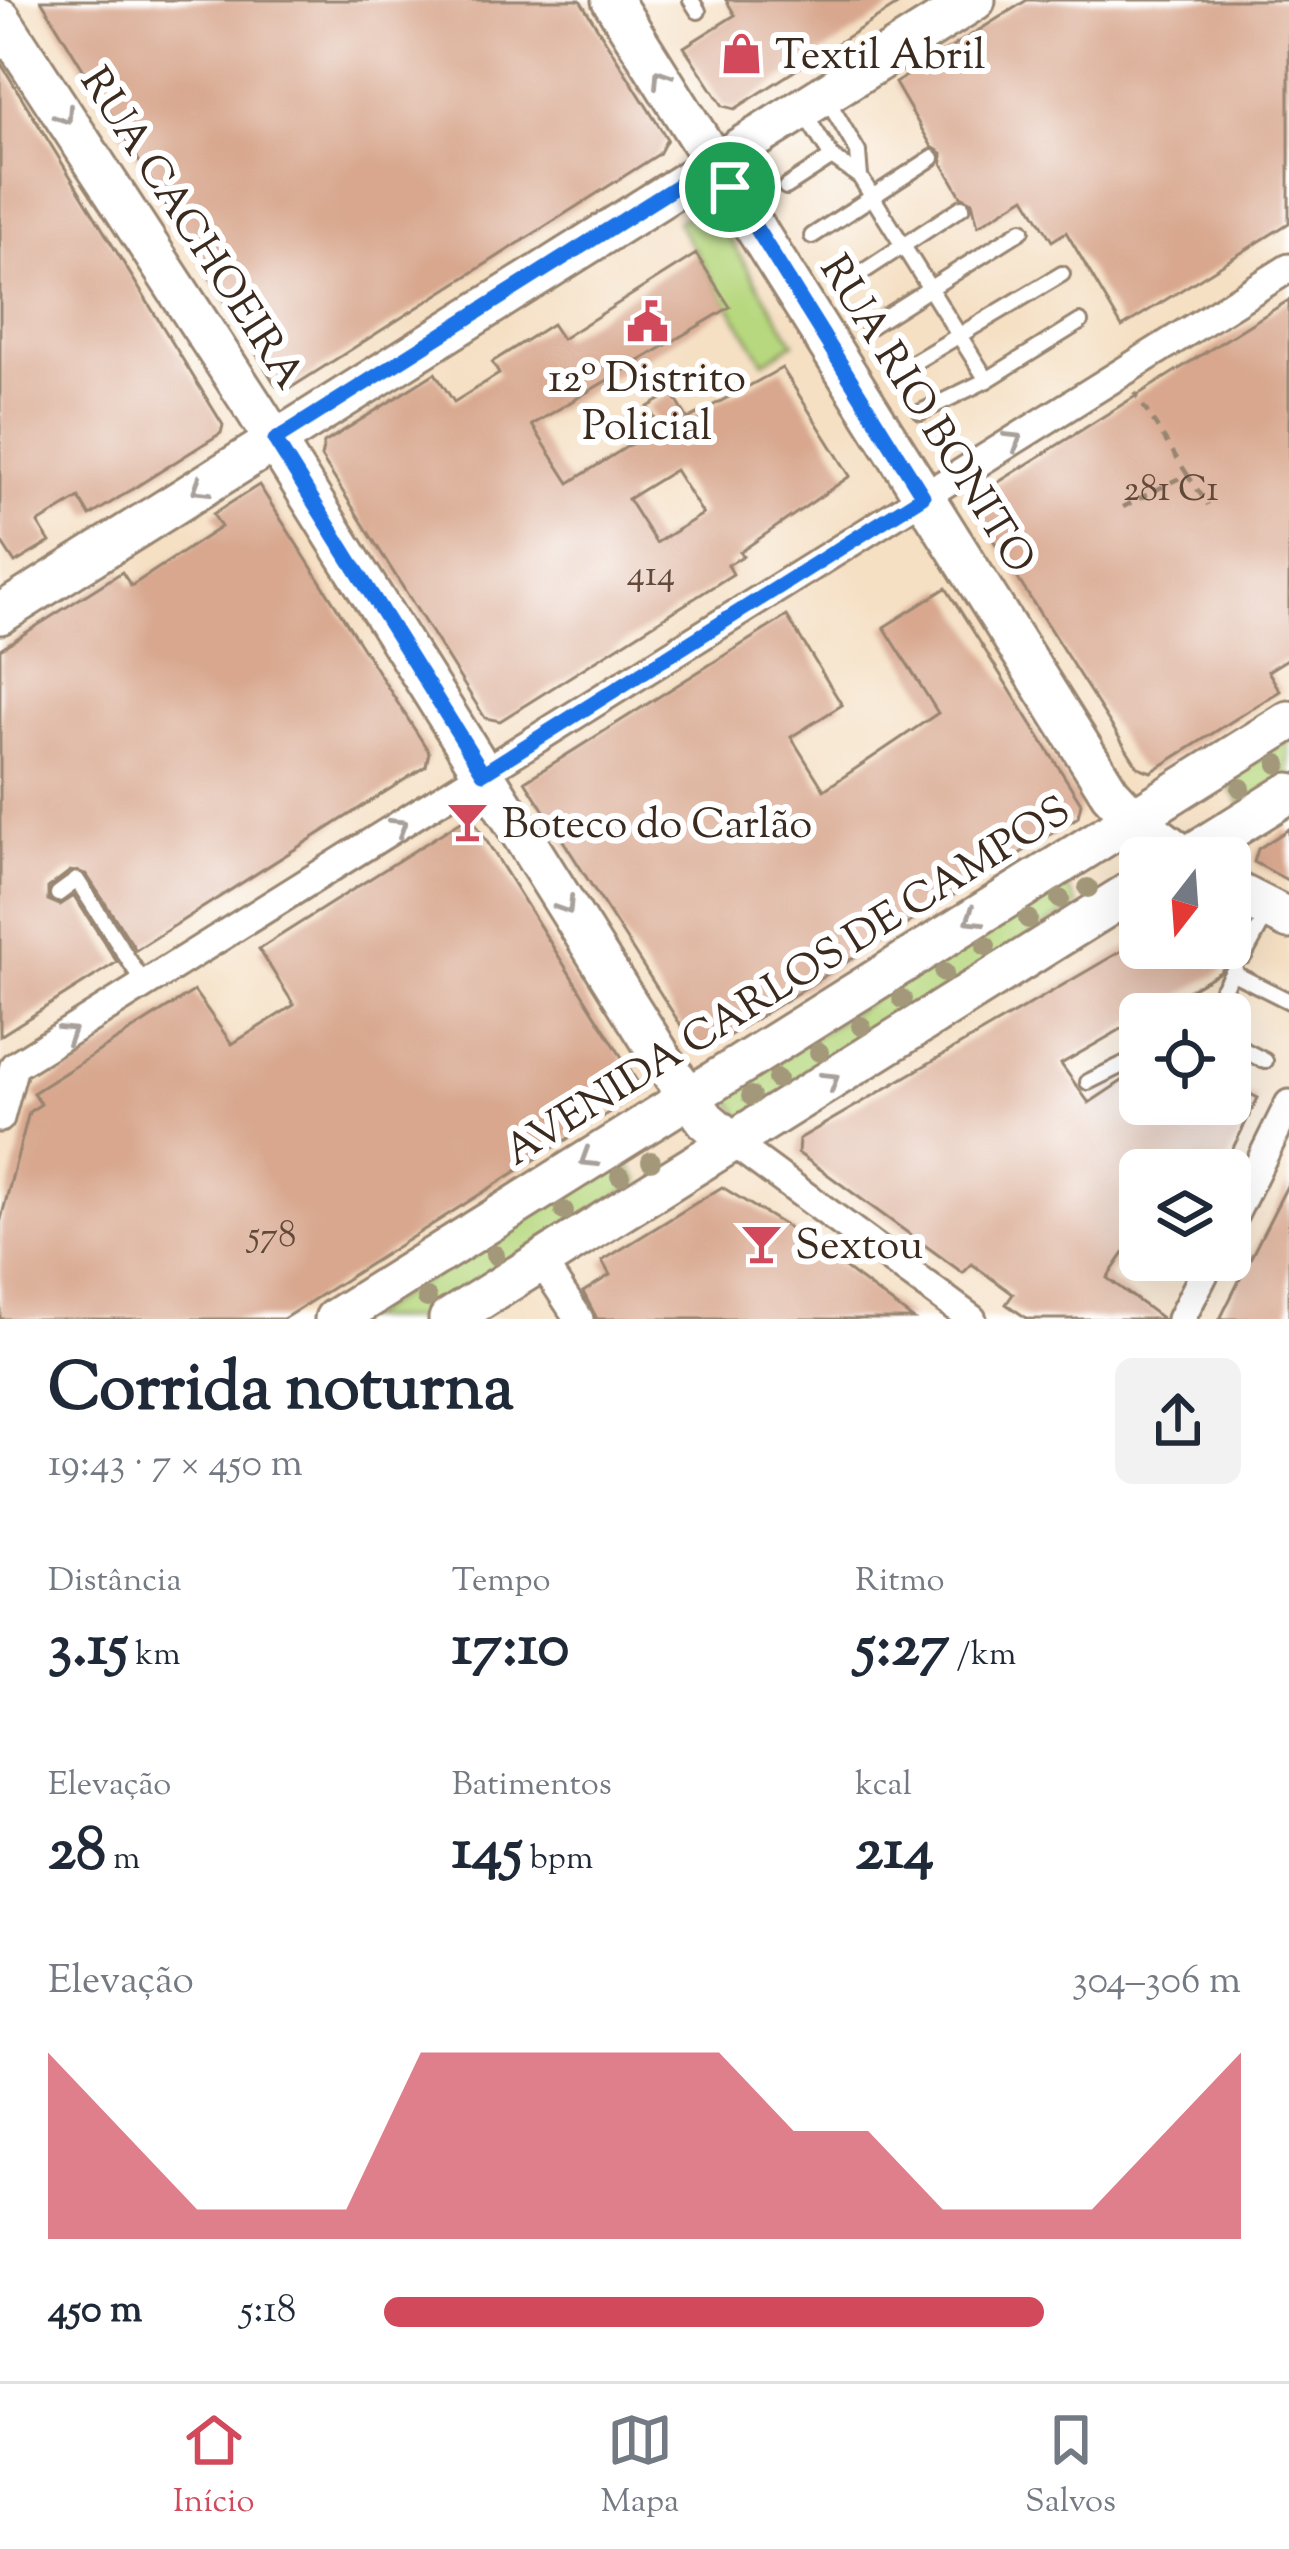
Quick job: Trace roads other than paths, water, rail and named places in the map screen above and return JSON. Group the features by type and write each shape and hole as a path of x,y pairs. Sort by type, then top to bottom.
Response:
{"street":[{"name":"RUA RIO BONITO","path":"612,0 1110,793 1158,837"},
{"path":"0,614 975,0"},
{"name":"RUA CACHOEIRA","path":"0,18 275,440 687,1097 732,1142 972,1319"},
{"path":"0,1118 7,1070 1289,268"},
{"name":"AVENIDA CARLOS DE CAMPOS","path":"335,1319 1289,722"},
{"path":"1219,837 1289,793"},
{"path":"449,1319 1119,899"},
{"path":"1251,900 1279,914"},
{"path":"1251,1180 1289,1104"},
{"path":"541,1261 579,1319"},
{"path":"1181,1319 1200,1281"}],"lane":[{"path":"813,103 832,157 860,177 986,380"},
{"path":"813,103 858,152 860,177"},
{"path":"786,187 832,157"},
{"path":"812,236 932,158"},
{"path":"846,283 962,207"},
{"path":"869,327 1022,230"},
{"path":"896,373 1062,274"},
{"path":"921,412 986,380 1080,322"},
{"path":"58,894 77,880 145,985"},
{"path":"1251,949 1279,914"},
{"path":"1244,969 1289,1000"},
{"path":"1251,1054 1264,1061"},
{"path":"1088,1082 1119,1067"}],"place":[{"name":"Textil Abril","path":"741,53"},
{"name":"12º Distrito Policial","path":"647,322"},
{"name":"Boteco do Carlão","path":"468,822"},
{"name":"Sextou","path":"761,1243"}]}
